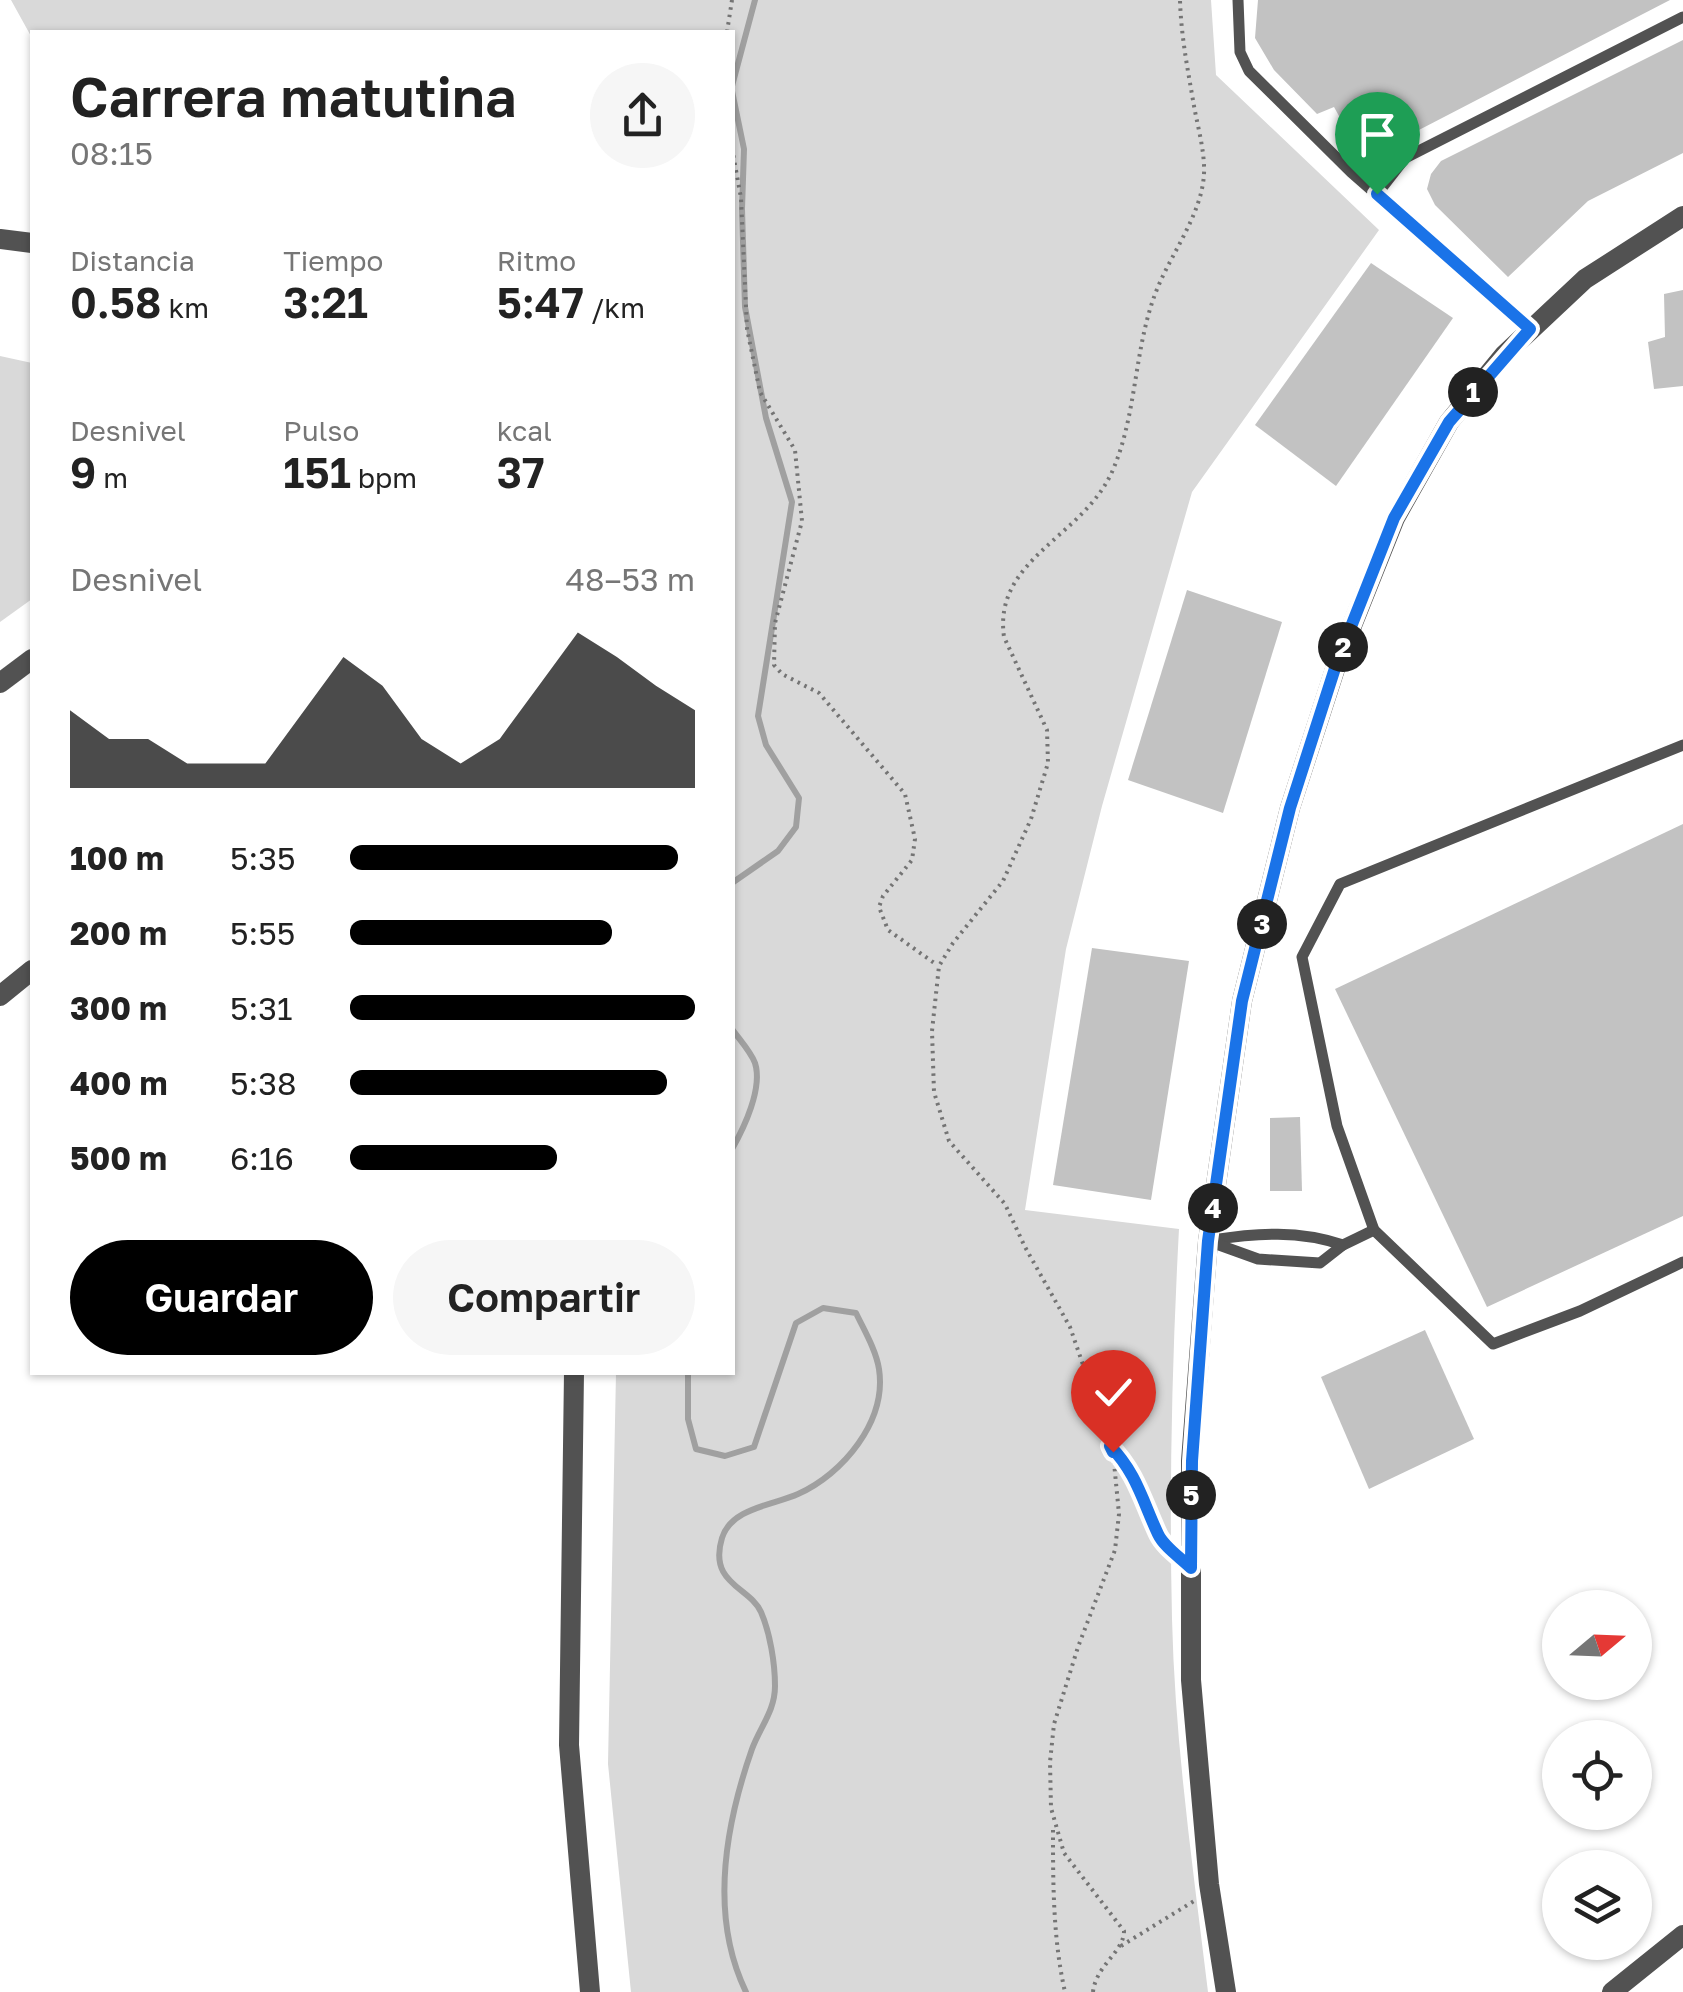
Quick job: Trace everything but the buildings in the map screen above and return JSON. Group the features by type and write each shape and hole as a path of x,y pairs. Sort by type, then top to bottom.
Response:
{"street":[{"path":"1226,1992 1210,1890 1190,1680 1192,1461 1208,1241 1242,1001 1290,808 1337,662 1394,518 1449,422 1530,329 1585,279 1683,216"},
{"path":"0,239 30,243"},
{"path":"0,683 30,660"},
{"path":"0,996 30,972"},
{"path":"574,1375 569,1746 590,1992"},
{"path":"1612,1992 1683,1935"}],"lane":[{"path":"1238,0 1240,52 1248,71 1377,194 1530,329"},
{"path":"1377,194 1405,158 1683,17"},
{"path":"1683,746 1340,884 1302,957 1336,1126 1374,1230 1494,1344 1580,1311 1683,1262"},
{"path":"1208,1241 1258,1259 1320,1263 1343,1245 1374,1230"},
{"path":"1208,1241 1250,1234 1313,1234 1343,1245"}],"path":[{"path":"727,30 732,0"},
{"path":"1065,1992 1053,1890 1050,1762 1054,1724 1115,1550 1118,1480 1070,1327 1030,1258 1006,1204 970,1169 943,1130 934,1092 932,1052 939,966 1003,881 1031,819 1048,763 1047,730 1004,637 1006,596 1018,575 1090,508 1112,471 1125,431 1152,302 1200,195 1204,162 1184,52 1180,0"},
{"path":"735,165 741,198 747,329 760,392 795,450 796,494 802,521 775,623 774,665 782,674 818,693 905,794 916,840 912,860 883,896 879,907 888,930 939,966"},
{"path":"1110,1446 1136,1478 1138,1492 1160,1538 1191,1568"},
{"path":"1053,1820 1074,1869 1122,1925 1124,1940 1097,1974 1093,1992"},
{"path":"1117,1949 1210,1890"}],"shaded area":[{"path":"11,0 1211,0 1216,75 1379,230 1192,492 1102,806 1066,949 1025,1210 1179,1229 1172,1424 1172,1619 1181,1759 1208,1992 631,1992 608,1764 616,1375 735,1375 735,30 30,30 30,34"},
{"path":"0,356 30,363 30,600 0,622"}],"waterway":[{"path":"735,75 755,0"},
{"path":"735,106 744,149 745,307 766,418 792,502 758,716 766,745 799,798 796,827 778,851 735,881"},
{"path":"735,1033 753,1059 757,1073 751,1107 735,1143"},
{"path":"688,1375 688,1419 696,1449 725,1456 754,1447 796,1323 823,1308 856,1313 879,1369 876,1408 869,1426 846,1459 815,1485 734,1520 722,1538 721,1565 725,1575 761,1612 775,1677 773,1703 752,1749 734,1809 725,1871 728,1933 746,1992"}],"route":[{"path":"1113,1452 1110,1446 1136,1478 1138,1492 1160,1538 1191,1568 1192,1461 1208,1241 1242,1001 1290,808 1337,662 1394,518 1449,422 1530,329 1377,194"}]}
